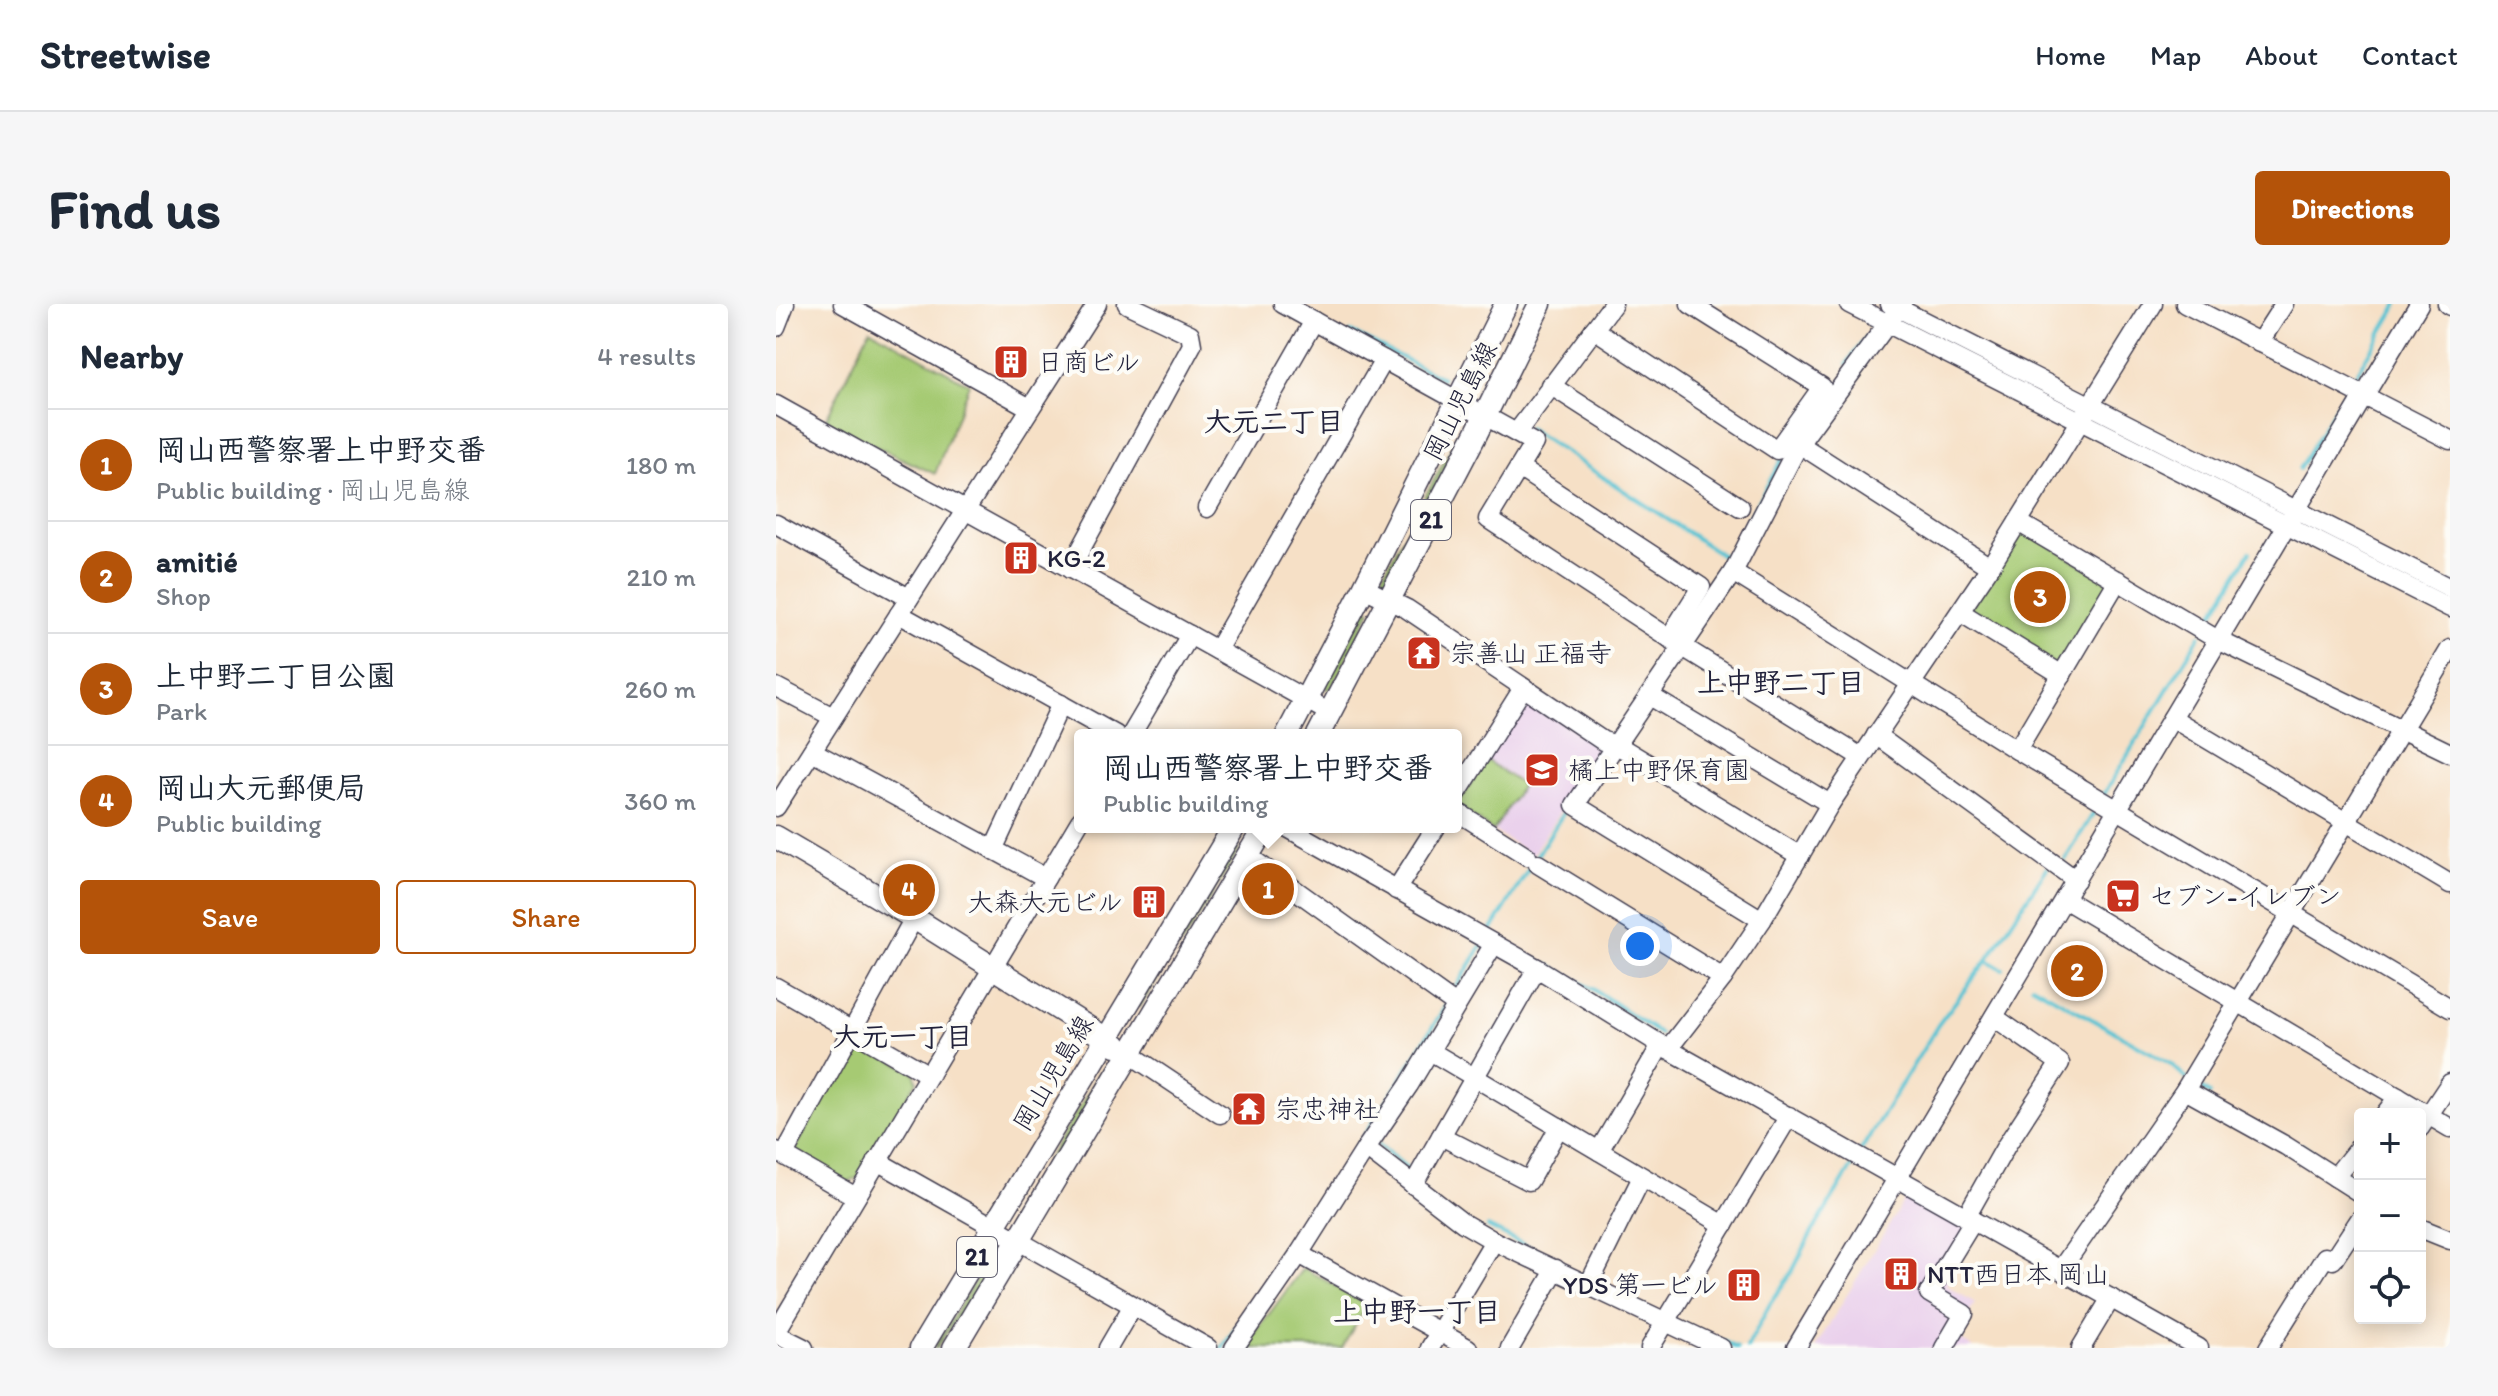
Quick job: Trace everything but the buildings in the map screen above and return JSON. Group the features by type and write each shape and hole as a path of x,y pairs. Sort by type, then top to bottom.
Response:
{"main road":[{"name":"岡山児島線","path":"1290,729 1506,304"},
{"name":"岡山児島線","path":"1321,729 1540,304"},
{"name":"岡山児島線","path":"921,1348 1230,833"},
{"name":"21","path":"954,1348 1261,833"},
{"path":"776,837 914,918 1130,1054"}],"street":[{"path":"776,327 785,304"},
{"path":"843,304 1030,408"},
{"path":"776,807 1097,304"},
{"path":"1070,569 1192,345 1190,334 1127,304"},
{"path":"1283,304 1308,311 1384,360 1534,443 1488,519 1676,643 1861,757"},
{"path":"1517,432 1613,304"},
{"path":"1594,329 1777,450 1822,387 1690,304"},
{"path":"1849,304 1895,310 2286,527 2450,608"},
{"path":"1599,1151 1668,1045 1723,978 1762,920 1830,804 1990,567 2153,304"},
{"path":"2185,304 2450,440"},
{"path":"2259,343 2284,304"},
{"path":"1796,1348 2076,880 2107,803 2172,718 2207,634 2297,509 2352,392 2419,304"},
{"path":"1676,643 1733,572 1799,444 1895,310"},
{"path":"1207,508 1308,311"},
{"path":"1217,650 1384,360"},
{"path":"1550,385 1740,507"},
{"path":"776,405 1330,713"},
{"path":"2086,414 2297,509 2450,588"},
{"path":"1799,444 1990,567"},
{"path":"1519,468 1701,587 1650,696 1611,743 1575,805 1762,920"},
{"path":"2018,522 2207,634 2450,753"},
{"path":"776,524 1105,729"},
{"path":"1733,572 2017,750 2450,1008"},
{"path":"2017,750 2118,580"},
{"path":"1364,588 1390,600 1611,743 1800,856"},
{"path":"1960,612 2062,675"},
{"path":"1135,729 1190,635"},
{"path":"2061,1269 2242,1005 2406,732 2450,649"},
{"path":"776,687 833,717"},
{"path":"1462,785 1523,688"},
{"path":"1650,696 1830,804"},
{"path":"993,850 1061,704"},
{"path":"2172,718 2347,826 2450,884"},
{"path":"1876,735 2076,880"},
{"path":"812,751 1046,878"},
{"path":"1462,815 1723,978"},
{"path":"804,1348 776,1333 1074,831"},
{"path":"1296,833 1537,968 1897,1179 2199,1348"},
{"path":"1396,890 1432,833"},
{"path":"1248,856 1451,1001"},
{"path":"2064,899 2398,1097 2410,1108"},
{"path":"856,1197 780,1153 854,1030 914,918"},
{"path":"1234,1348 1299,1254 1430,1051 1451,1001 1489,941"},
{"path":"1416,1180 1537,968"},
{"path":"776,987 929,1075"},
{"path":"1944,1348 1964,1314 1929,1293 2006,1146 2060,1063 1994,1017"},
{"path":"1430,1051 1724,1225"},
{"path":"1130,1054 1220,1114"},
{"path":"2426,1118 2450,1083"},
{"path":"2188,1084 2286,1146 2339,1173 2354,1187"},
{"path":"2390,1108 2398,1097"},
{"path":"1650,1348 1664,1318 1789,1116"},
{"path":"2426,1122 2450,1128"},
{"path":"1441,1136 1529,1181 1559,1127"},
{"path":"1366,1148 1416,1180 1463,1223 1494,1241 1556,1269 1591,1280 1721,1348"},
{"path":"2339,1173 2354,1154"},
{"path":"877,1161 1208,1348"},
{"path":"1591,1280 1642,1177"},
{"path":"2268,1348 2325,1257 2333,1260 2354,1228"},
{"path":"2426,1230 2450,1240"},
{"path":"1435,1340 1494,1241"},
{"path":"1299,1254 1435,1340 1468,1348"},
{"path":"1510,1348 1556,1269"},
{"path":"2081,1348 2111,1298"},
{"path":"1108,1348 1132,1307"}],"shaded area":[{"path":"1529,700 1601,748 1532,855 1494,831 1523,784 1486,759 1523,701"},
{"name":"NTT西日本 岡山","path":"1908,1194 1977,1232 1946,1285 1975,1303 1955,1336 1974,1348 1815,1348"}],"green space":[{"path":"870,329 969,384 935,474 824,423"},
{"path":"1459,432 1462,434 1386,582 1383,582 1381,579"},
{"path":"2019,527 2112,583 2060,669 1968,612"},
{"path":"1366,608 1371,610 1331,688 1327,690 1325,686"},
{"path":"1486,760 1522,785 1493,831 1462,809 1462,797"},
{"path":"1236,848 1239,850 1184,941 1169,959 1140,1007 1137,1006"},
{"path":"857,1041 914,1072 917,1081 858,1178 848,1182 794,1152 852,1042"},
{"path":"1100,1073 1105,1076 1020,1216 1015,1217 1015,1213"},
{"path":"994,1250 998,1255 991,1267 937,1348 934,1348"},
{"path":"1303,1268 1367,1304 1342,1348 1244,1348"}],"waterway":[{"path":"2352,381 2398,304"},
{"path":"1351,332 1442,378"},
{"path":"1847,364 1866,337"},
{"path":"2299,469 2345,392"},
{"path":"1528,428 1728,559"},
{"path":"1708,593 1783,457"},
{"path":"2206,625 2250,552"},
{"path":"2103,796 2200,635"},
{"path":"1536,857 1569,804"},
{"path":"2065,860 2099,804"},
{"path":"1488,936 1531,865"},
{"path":"1987,960 2047,868"},
{"path":"1452,994 1483,944"},
{"path":"1861,1150 1938,1025 1987,960 2003,969"},
{"path":"1548,965 1593,989 1660,1034"},
{"path":"2032,985 2171,1064 2187,1079"},
{"path":"1222,1348 1290,1250 1446,1005"},
{"path":"2194,1083 2210,1094"},
{"path":"1378,1144 1413,1173"},
{"path":"2302,1145 2335,1166"},
{"path":"1747,1348 1854,1163"},
{"path":"2346,1173 2357,1180"},
{"path":"1488,1227 1541,1253"},
{"path":"1725,1342 1737,1348"}],"place":[{"name":"日商ビル","path":"1011,362"},
{"name":"KG-2","path":"1021,558"},
{"name":"上中野二丁目公園","path":"2040,597"},
{"name":"宗善山 正福寺","path":"1424,653"},
{"name":"橘上中野保育園","path":"1542,770"},
{"name":"岡山西警察署上中野交番","path":"1268,889"},
{"name":"岡山大元郵便局","path":"909,890"},
{"name":"セブン-イレブン","path":"2123,896"},
{"name":"大森大元ビル","path":"1149,902"},
{"name":"amitié","path":"2077,971"},
{"name":"宗忠神社","path":"1249,1109"},
{"name":"NTT西日本 岡山","path":"1901,1274"},
{"name":"YDS 第一ビル","path":"1744,1285"}],"district":[{"name":"大元二丁目","path":"1274,421"},
{"name":"上中野二丁目","path":"1781,682"},
{"name":"大元一丁目","path":"903,1036"},
{"name":"上中野一丁目","path":"1417,1311"}]}
